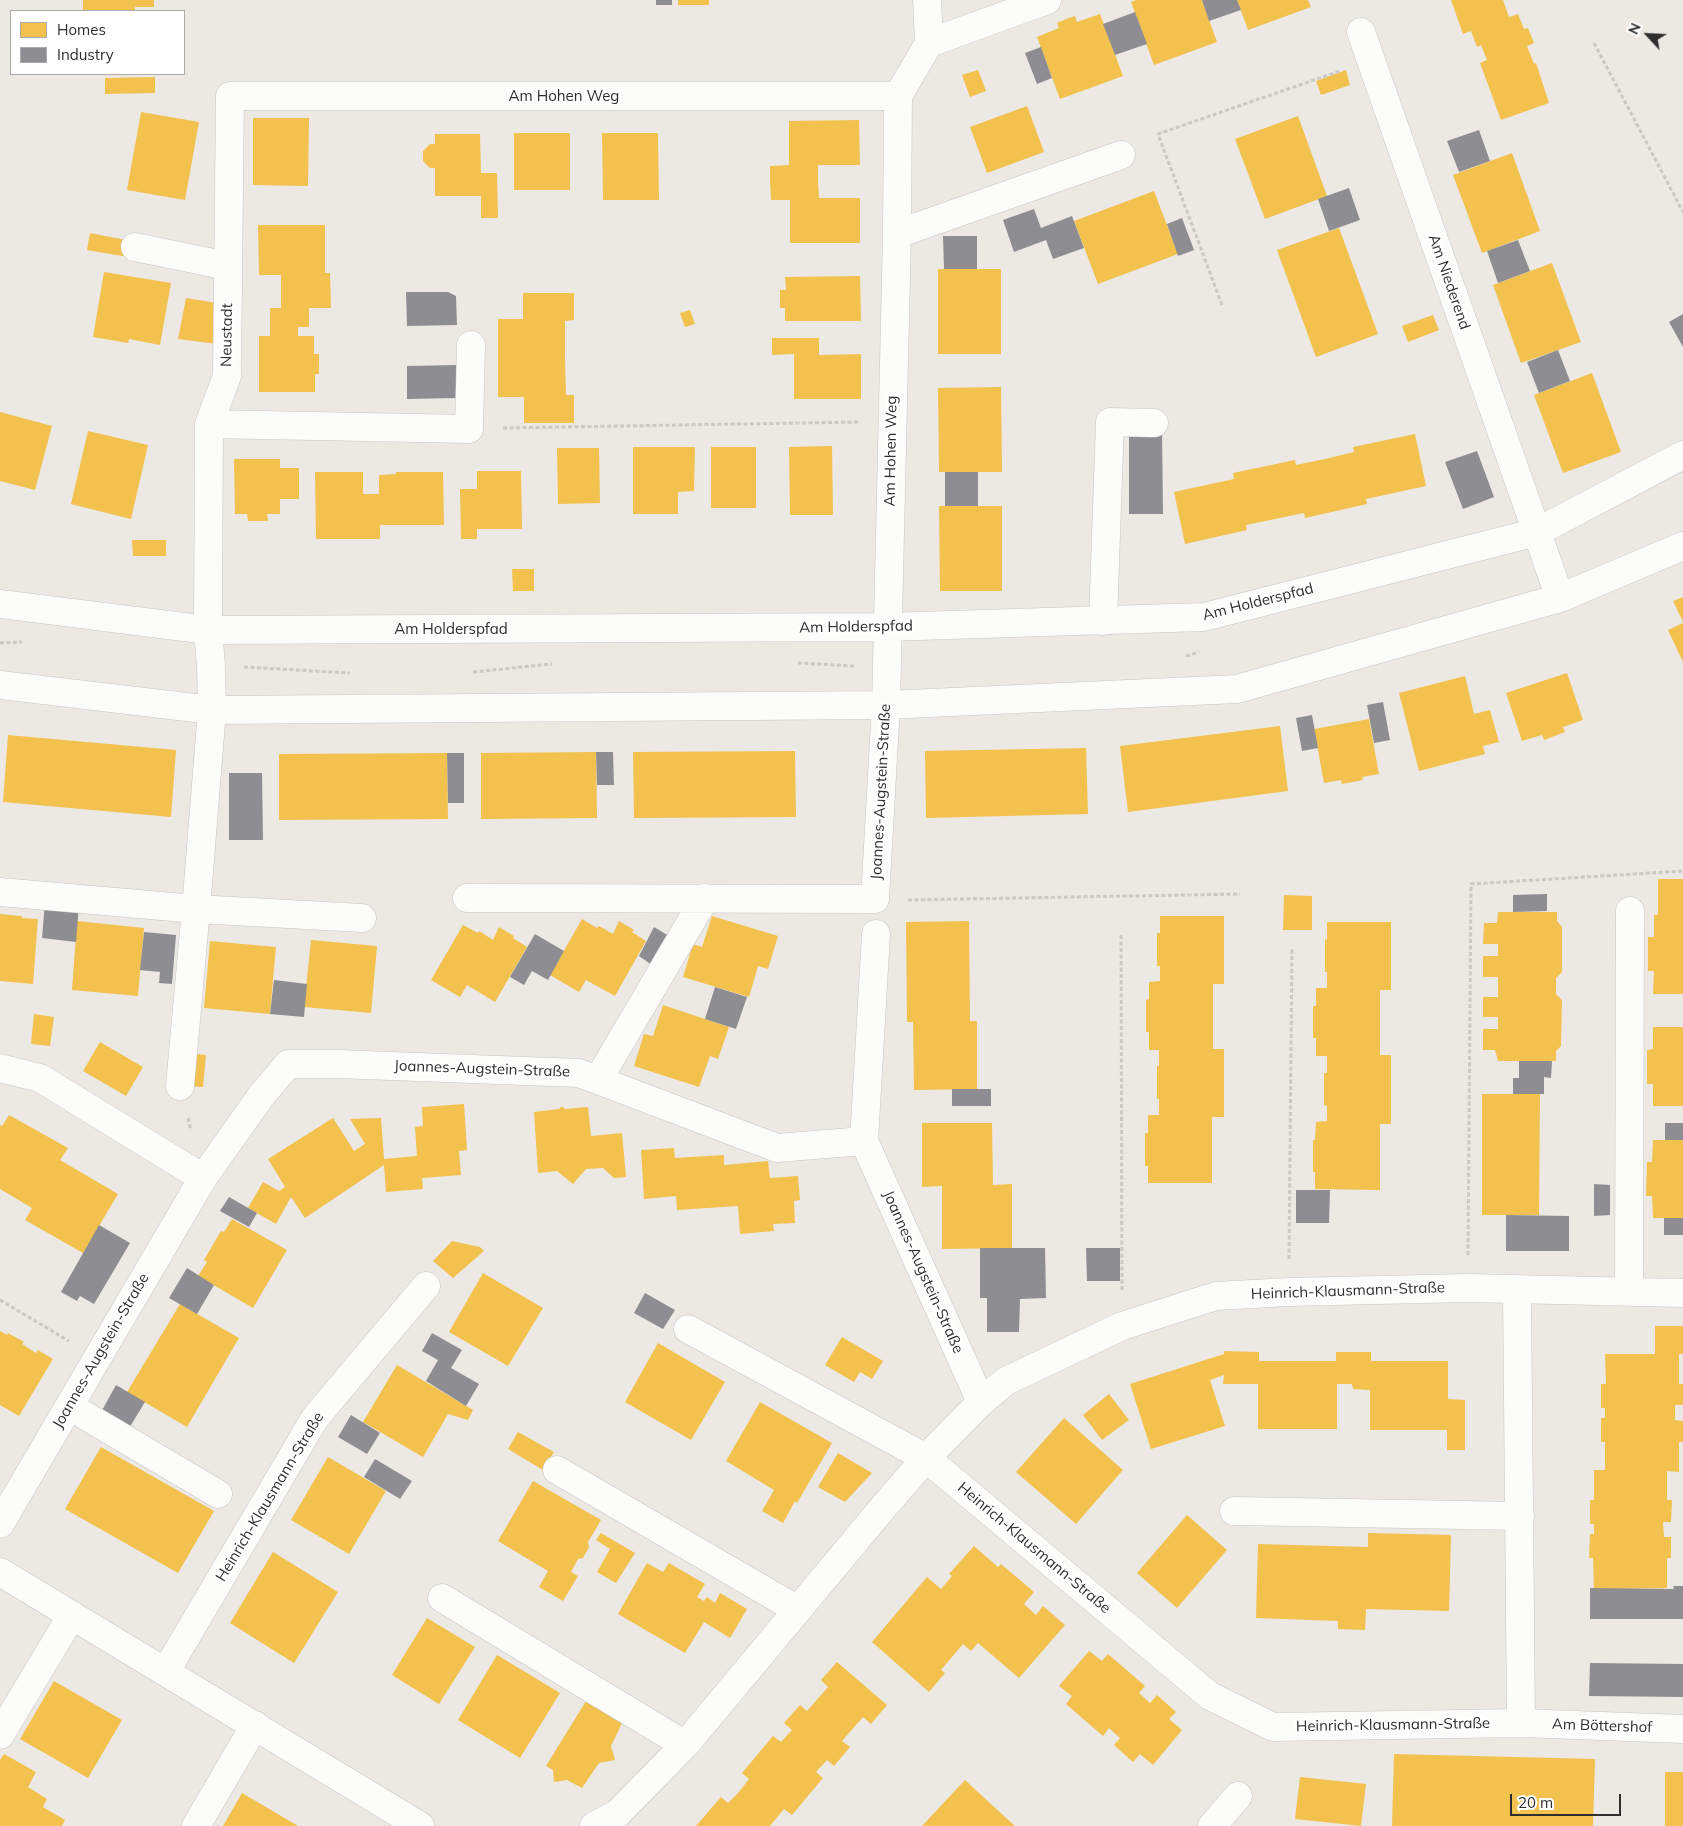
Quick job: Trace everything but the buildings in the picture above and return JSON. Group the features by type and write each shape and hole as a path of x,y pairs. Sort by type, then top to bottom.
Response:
{"street":[{"path":"927,0 929,42 1047,0"},
{"name":"Am Niederend","path":"1361,32 1560,598"},
{"name":"Am Hohen Weg","path":"887,668 897,234 898,96 929,42"},
{"name":"Am Hohen Weg","path":"230,96 898,96"},
{"name":"Neustadt","path":"180,1086 212,710 208,630 209,424 226,376 230,96"},
{"path":"897,234 1121,155"},
{"path":"135,247 228,266"},
{"path":"209,424 469,429 471,345"},
{"path":"1103,621 1110,422 1154,422"},
{"name":"Am Holderspfad","path":"0,604 208,630 887,627 1204,616 1537,532 1683,455"},
{"path":"0,685 212,710 886,705 1237,689 1560,598 1683,546"},
{"name":"Joannes-Augstein-Straße","path":"467,898 875,899 887,668"},
{"path":"0,892 196,909 362,918"},
{"path":"598,1080 705,898"},
{"path":"1628,1291 1630,911"},
{"name":"Joannes-Augstein-Straße","path":"876,934 864,1141 981,1402"},
{"name":"Joannes-Augstein-Straße","path":"0,1524 203,1178 261,1096 288,1064 347,1064 579,1073 777,1148 864,1141"},
{"path":"0,1068 40,1078 203,1178"},
{"name":"Heinrich-Klausmann-Straße","path":"166,1672 314,1418 426,1286"},
{"name":"Heinrich-Klausmann-Straße","path":"594,1826 617,1814 685,1745 926,1458 981,1402 1006,1381 1122,1326 1216,1296 1289,1292 1468,1288 1683,1293"},
{"path":"1518,1290 1520,1723"},
{"name":"Heinrich-Klausmann-Straße","path":"688,1329 926,1458 1210,1696 1273,1727 1520,1723"},
{"path":"69,1406 218,1494"},
{"path":"557,1470 798,1610"},
{"path":"1234,1512 1520,1516"},
{"path":"0,1572 420,1826"},
{"path":"442,1598 685,1745"},
{"path":"0,1735 72,1614"},
{"name":"Am Böttershof","path":"1520,1723 1683,1729"},
{"path":"196,1826 255,1725"},
{"path":"1212,1826 1238,1796"}],"path":[{"path":"1594,43 1683,212"},
{"path":"1222,305 1158,134 1371,60"},
{"path":"469,429 892,422"},
{"path":"1468,1288 1471,884 1683,871"},
{"path":"875,899 1240,894"},
{"path":"1121,935 1122,1326"},
{"path":"1289,1292 1292,947"},
{"path":"0,1300 98,1358"}]}
